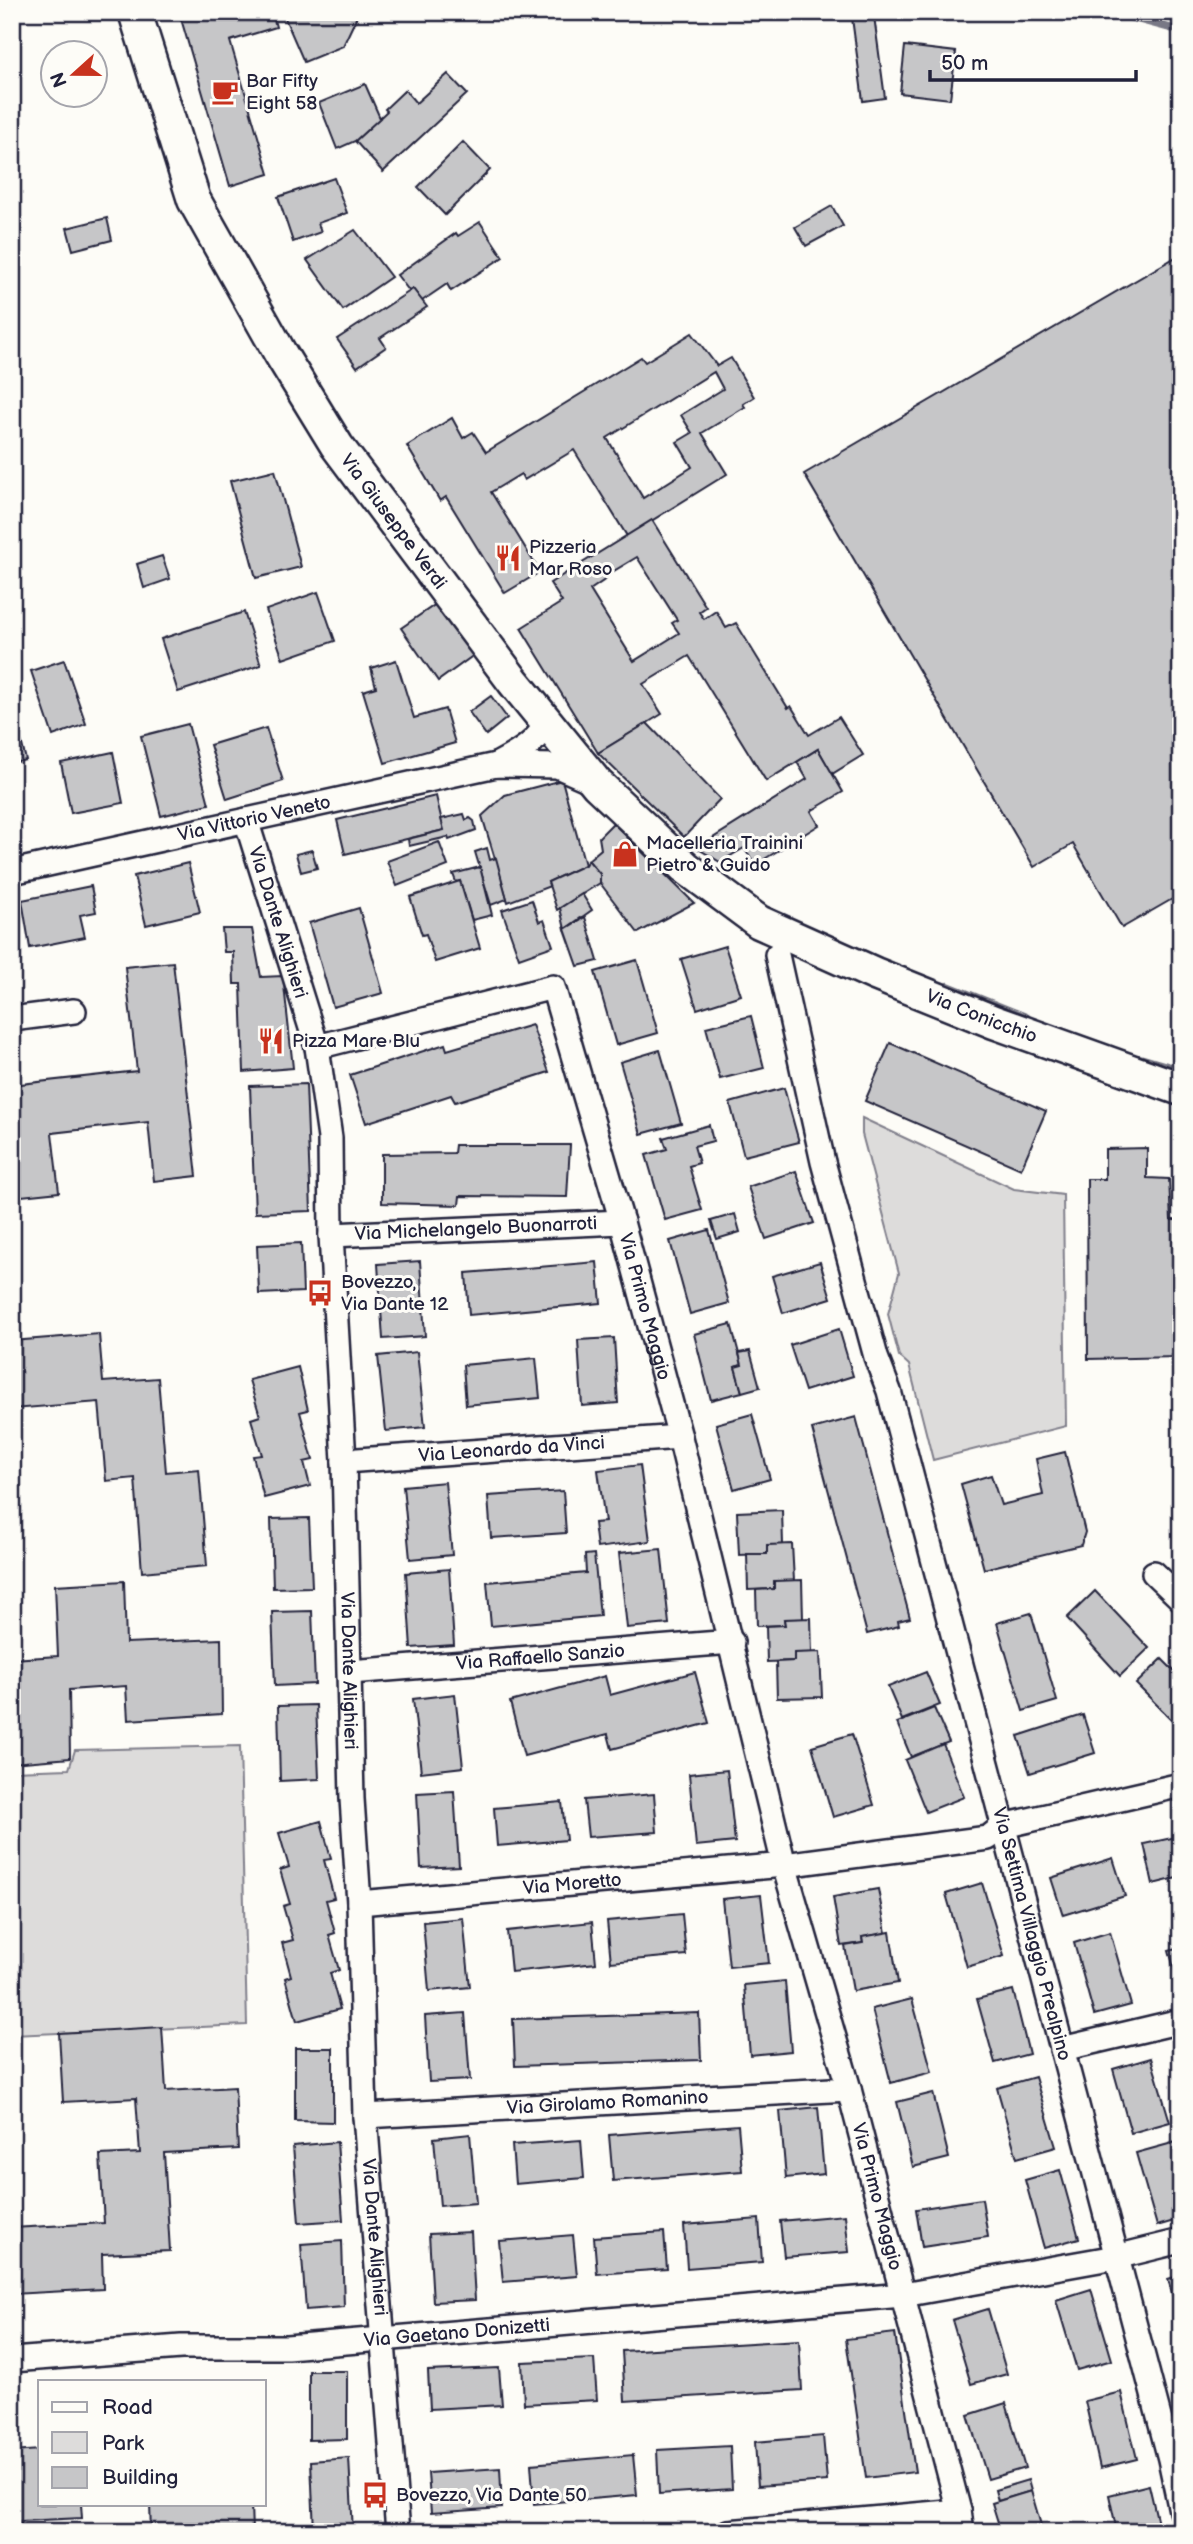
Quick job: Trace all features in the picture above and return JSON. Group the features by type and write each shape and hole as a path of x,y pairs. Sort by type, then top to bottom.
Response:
{"main road":[{"name":"Via Giuseppe Verdi","path":"135,12 194,200 245,294 337,446 546,722 597,784 685,867 759,922 783,944"},
{"name":"Via Conicchio","path":"783,944 875,975 1181,1089"}],"street":[{"name":"Via Vittorio Veneto","path":"496,765 529,746 546,722"},
{"name":"Via Vittorio Veneto","path":"12,872 496,765 557,766 597,784"},
{"name":"Via Dante Alighieri","path":"246,820 317,1047 330,1138 331,1235 344,1461 352,1799 359,1903 365,2116 398,2532"},
{"name":"Via Settima Villaggio Prealpino","path":"783,944 823,1162 876,1357 889,1391 1116,2257 1176,2457 1181,2511"},
{"name":"Via Primo Maggio","path":"317,1047 553,987 622,1222 680,1437 784,1864 849,2089 961,2521"},
{"path":"12,1020 75,1011"},
{"name":"Via Michelangelo Buonarroti","path":"331,1235 622,1222"},
{"name":"Via Leonardo da Vinci","path":"344,1461 680,1437"},
{"path":"1154,1573 1181,1599"},
{"name":"Via Raffaello Sanzio","path":"350,1672 732,1642"},
{"path":"784,1864 988,1838 1003,1826 1181,1785"},
{"name":"Via Moretto","path":"359,1903 784,1864"},
{"path":"1062,2049 1181,2021"},
{"name":"Via Girolamo Romanino","path":"365,2116 849,2089"},
{"name":"Via Gaetano Donizetti","path":"12,2360 181,2347 287,2347 903,2295 1116,2257 1181,2241"},
{"path":"728,2532 961,2521"}],"green space":[{"path":"862,1118 1014,1189 1063,1195 1066,1426 933,1460 909,1365 899,1356 888,1314 899,1273 862,1134"},
{"path":"240,1746 247,2025 12,2035 12,1771 69,1769 75,1750"}],"building":[{"path":"179,12 272,12 276,27 230,41 269,174 230,186"},
{"path":"298,12 359,12 343,46 304,62 284,16"},
{"path":"874,16 885,98 863,101 852,18"},
{"path":"905,46 956,52 950,99 900,93"},
{"path":"448,74 467,94 383,172 355,141 405,90 416,103"},
{"path":"365,84 380,118 355,141 337,149 319,103"},
{"path":"463,142 490,170 445,215 418,187"},
{"path":"334,178 347,213 318,223 321,232 293,242 278,197"},
{"path":"832,206 843,226 806,246 795,227"},
{"path":"107,218 112,240 73,250 67,228"},
{"path":"480,222 503,257 451,291 447,284 422,301 413,289 410,292 397,275 456,233 458,236"},
{"path":"355,230 391,277 343,310 307,260"},
{"path":"1181,254 1181,894 1122,928 1073,844 1034,867 804,474"},
{"path":"413,289 427,307 380,338 386,347 357,367 337,339"},
{"path":"692,333 717,366 731,358 754,397 743,404 745,407 702,433 727,474 627,536 574,450 524,480 521,474 491,492 540,572 505,593 446,497 440,501 407,446 452,418 463,438 473,432 486,452 641,357 645,362","holes":["714,372 723,389 681,415 692,433 677,442 692,467 643,498 607,438"]},
{"path":"275,470 301,567 256,578 230,481"},
{"path":"652,520 706,607 699,612 704,619 716,611 726,628 736,623 788,708 791,706 809,735 839,717 863,755 832,774 818,749 766,781 689,656 643,684 662,714 598,753 521,628 562,602 550,583","holes":["637,557 677,620 672,623 679,633 634,661 590,590 606,579 604,577"]},
{"path":"162,556 170,579 144,588 137,564"},
{"path":"318,592 335,641 283,659 266,610"},
{"path":"442,600 478,652 438,681 401,628"},
{"path":"244,612 261,665 178,692 161,639"},
{"path":"64,660 86,724 53,736 31,671"},
{"path":"396,660 414,718 445,709 455,743 385,763 363,691 376,687 371,668"},
{"path":"491,696 507,718 486,735 469,712"},
{"path":"12,706 26,760 12,763"},
{"path":"647,723 720,799 684,837 598,753"},
{"path":"188,724 209,804 161,816 141,736"},
{"path":"266,728 283,781 227,799 210,745"},
{"path":"818,749 843,792 811,811 819,825 755,865 744,848 720,862 697,848 807,779 797,762"},
{"path":"113,752 123,803 71,813 61,763"},
{"path":"562,780 585,865 548,882 550,886 508,902 482,816 505,795"},
{"path":"436,796 444,830 345,854 337,820"},
{"path":"464,814 466,820 470,818 474,821 476,830 449,840 448,837 409,846 408,839 444,830 441,819"},
{"path":"613,823 694,903 638,933 600,883 600,874 588,860 601,849 599,837"},
{"path":"439,842 448,866 397,886 387,861"},
{"path":"487,848 490,860 496,858 507,899 491,905 475,852"},
{"path":"312,850 317,868 301,872 296,854"},
{"path":"588,860 600,874 600,883 557,910 548,882 585,865"},
{"path":"188,863 200,912 146,925 134,876"},
{"path":"480,867 492,915 472,920 460,881 456,882 453,874"},
{"path":"460,881 480,948 435,962 426,934 422,935 410,897"},
{"path":"91,886 96,912 80,915 85,937 30,948 22,900"},
{"path":"582,894 592,910 565,929 560,908"},
{"path":"532,900 539,922 544,920 553,946 519,958 502,910"},
{"path":"359,908 383,993 333,1007 309,923"},
{"path":"585,917 598,961 578,966 565,929"},
{"path":"222,929 252,929 261,977 283,976 293,1068 244,1072 241,984 234,984 233,952 224,952"},
{"path":"725,946 741,995 697,1009 681,959"},
{"path":"637,960 658,1033 616,1045 595,972"},
{"path":"173,962 197,1176 154,1181 148,1122 52,1133 59,1192 12,1197 12,1085 137,1071 125,967"},
{"path":"751,1016 764,1068 720,1079 706,1027"},
{"path":"532,1025 549,1072 455,1102 451,1095 366,1123 350,1075 445,1044 447,1050"},
{"path":"890,1043 1046,1111 1021,1169 865,1101"},
{"path":"660,1050 681,1123 641,1134 620,1062"},
{"path":"306,1084 311,1211 255,1213 250,1086"},
{"path":"784,1088 799,1142 744,1156 730,1103"},
{"path":"709,1125 713,1141 694,1146 699,1163 689,1166 702,1210 665,1220 646,1155 667,1149 663,1138"},
{"path":"455,1145 570,1145 567,1197 460,1196 459,1205 382,1203 382,1154 454,1153"},
{"path":"1147,1148 1147,1178 1169,1179 1171,1220 1181,1220 1181,1495 1177,1357 1088,1359 1087,1179 1105,1179 1105,1149"},
{"path":"796,1171 814,1223 766,1239 748,1187"},
{"path":"735,1214 740,1232 717,1239 711,1221"},
{"path":"709,1230 729,1303 690,1314 670,1241"},
{"path":"301,1243 303,1292 259,1294 257,1245"},
{"path":"420,1261 425,1336 383,1339 378,1264"},
{"path":"597,1262 601,1303 469,1315 466,1273"},
{"path":"820,1262 831,1298 783,1313 772,1276"},
{"path":"731,1324 742,1365 735,1367 742,1392 711,1400 694,1334"},
{"path":"839,1329 853,1376 805,1391 790,1345"},
{"path":"99,1334 103,1382 158,1378 166,1472 199,1469 207,1566 142,1572 135,1478 106,1481 99,1402 12,1409 12,1341"},
{"path":"614,1338 618,1403 582,1406 578,1340"},
{"path":"750,1351 760,1387 742,1392 735,1367 742,1365 739,1353"},
{"path":"417,1352 425,1427 386,1431 378,1356"},
{"path":"536,1358 540,1398 466,1405 463,1365"},
{"path":"298,1367 308,1410 300,1412 313,1460 304,1462 310,1486 264,1498 253,1456 262,1455 251,1419 260,1416 249,1380"},
{"path":"752,1414 770,1479 734,1489 716,1424"},
{"path":"856,1417 910,1618 898,1621 899,1626 867,1634 812,1429"},
{"path":"1065,1452 1085,1532 1081,1545 984,1569 961,1484 991,1475 1001,1505 1043,1495 1036,1459"},
{"path":"640,1465 650,1541 597,1548 594,1523 605,1522 598,1470"},
{"path":"445,1482 452,1555 410,1559 403,1486"},
{"path":"563,1491 566,1533 491,1538 488,1496"},
{"path":"782,1510 783,1545 767,1545 767,1554 739,1555 737,1512"},
{"path":"309,1518 312,1587 273,1588 271,1519"},
{"path":"792,1544 794,1581 774,1581 774,1589 748,1590 747,1554 767,1554 767,1545"},
{"path":"661,1549 669,1624 627,1628 619,1553"},
{"path":"594,1554 600,1616 491,1626 487,1582 586,1573 585,1555"},
{"path":"449,1569 454,1645 411,1648 406,1573"},
{"path":"802,1580 803,1619 784,1619 785,1625 757,1626 756,1590 774,1589 774,1581"},
{"path":"124,1581 126,1643 221,1639 222,1714 128,1720 126,1686 69,1690 70,1758 12,1763 12,1659 58,1656 55,1585"},
{"path":"1095,1591 1149,1648 1120,1676 1067,1618"},
{"path":"312,1611 315,1684 275,1686 272,1612"},
{"path":"1031,1613 1057,1701 1023,1711 997,1623"},
{"path":"811,1618 812,1653 794,1653 794,1661 767,1662 766,1626 785,1625 784,1619"},
{"path":"820,1652 822,1697 777,1698 776,1662 794,1661 794,1653"},
{"path":"1162,1659 1181,1678 1181,1729 1136,1684"},
{"path":"695,1672 709,1723 612,1749 608,1734 524,1756 510,1702 605,1676 610,1695"},
{"path":"926,1672 940,1705 902,1720 888,1687"},
{"path":"455,1694 463,1767 421,1772 413,1699"},
{"path":"316,1705 319,1779 280,1781 278,1706"},
{"path":"934,1708 949,1742 911,1757 897,1723"},
{"path":"1083,1715 1095,1753 1030,1773 1018,1736"},
{"path":"852,1734 874,1805 833,1817 812,1746"},
{"path":"943,1744 964,1797 926,1812 905,1760"},
{"path":"727,1770 735,1842 696,1846 689,1774"},
{"path":"454,1791 459,1866 421,1868 417,1793"},
{"path":"654,1794 657,1832 588,1837 584,1800"},
{"path":"562,1802 566,1840 497,1846 494,1808"},
{"path":"321,1821 331,1859 324,1860 334,1898 326,1900 335,1933 329,1935 339,1970 330,1973 340,2009 297,2021 285,1978 291,1976 282,1943 293,1940 283,1906 290,1904 280,1870 289,1867 279,1833"},
{"path":"1181,1836 1181,1877 1153,1884 1144,1844"},
{"path":"1113,1858 1125,1896 1063,1915 1051,1878"},
{"path":"982,1883 1004,1956 967,1967 946,1894"},
{"path":"878,1889 886,1933 862,1937 863,1943 841,1946 833,1897"},
{"path":"761,1895 769,1963 729,1967 722,1899"},
{"path":"682,1914 686,1955 611,1962 607,1921"},
{"path":"463,1918 470,1987 429,1991 423,1922"},
{"path":"592,1922 596,1963 511,1972 507,1931"},
{"path":"890,1932 898,1983 853,1991 845,1946 863,1943 862,1937"},
{"path":"1110,1932 1131,2005 1094,2015 1074,1943"},
{"path":"1181,1947 1181,1990 1180,1990 1169,1950"},
{"path":"785,1981 791,2051 750,2055 744,1985"},
{"path":"1013,1990 1029,2054 995,2063 977,1999"},
{"path":"912,1999 932,2072 891,2083 872,2009"},
{"path":"465,2013 470,2080 429,2082 425,2016"},
{"path":"699,2013 701,2060 515,2066 513,2019"},
{"path":"162,2027 166,2091 235,2087 238,2149 164,2153 170,2251 102,2254 103,2289 12,2294 12,2228 104,2223 100,2155 140,2153 136,2098 63,2102 59,2033"},
{"path":"295,2048 333,2048 333,2122 295,2121"},
{"path":"1151,2058 1170,2122 1131,2133 1113,2069"},
{"path":"1035,2077 1056,2147 1017,2158 997,2088"},
{"path":"933,2093 949,2158 913,2167 897,2102"},
{"path":"818,2107 824,2174 786,2178 780,2111"},
{"path":"738,2125 742,2171 613,2181 609,2135"},
{"path":"470,2134 476,2203 440,2206 434,2138"},
{"path":"581,2140 584,2178 515,2184 512,2145"},
{"path":"337,2142 343,2220 299,2223 293,2146"},
{"path":"1176,2142 1181,2158 1181,2219 1157,2226 1136,2153"},
{"path":"1060,2170 1079,2238 1044,2248 1025,2180"},
{"path":"982,2199 988,2237 922,2247 916,2209"},
{"path":"845,2215 849,2252 784,2257 780,2221"},
{"path":"759,2219 762,2262 687,2268 684,2225"},
{"path":"471,2232 475,2300 433,2302 429,2234"},
{"path":"664,2232 667,2269 597,2274 594,2237"},
{"path":"573,2235 577,2276 503,2282 499,2241"},
{"path":"342,2241 344,2307 306,2310 301,2244"},
{"path":"1181,2275 1181,2325 1168,2279"},
{"path":"1091,2289 1112,2360 1077,2370 1056,2300"},
{"path":"988,2309 1007,2374 971,2384 952,2320"},
{"path":"895,2333 915,2472 866,2478 846,2339"},
{"path":"799,2340 802,2390 625,2401 622,2351"},
{"path":"594,2359 597,2400 524,2404 522,2362"},
{"path":"499,2368 502,2405 430,2409 428,2371"},
{"path":"309,2371 347,2371 347,2439 309,2440"},
{"path":"1121,2392 1137,2459 1100,2468 1085,2401"},
{"path":"1006,2403 1025,2468 988,2479 968,2415"},
{"path":"823,2436 827,2481 758,2486 755,2442"},
{"path":"730,2446 732,2489 659,2494 657,2450"},
{"path":"38,2450 38,2506 81,2506 82,2518 21,2521 21,2532 12,2532 12,2452"},
{"path":"633,2455 637,2495 534,2504 531,2464"},
{"path":"349,2458 353,2532 314,2532 311,2461"},
{"path":"500,2468 502,2508 431,2513 428,2473"},
{"path":"1028,2480 1031,2491 998,2501 995,2490"},
{"path":"1149,2485 1160,2532 1117,2532 1109,2495"},
{"path":"1031,2491 1043,2532 1001,2532 992,2503"},
{"path":"150,2506 251,2506 252,2532 151,2532"}],"waterway":[{"path":"1110,12 1181,31"},
{"path":"948,986 1026,1017"},
{"path":"1140,1058 1181,1070"}],"place":[{"name":"Bar Fifty Eight 58","path":"225,92"},
{"name":"Pizzeria Mar Roso","path":"508,558"},
{"name":"Macelleria Trainini Pietro & Guido","path":"625,854"},
{"name":"Pizza Mare Blu","path":"271,1041"},
{"name":"Bovezzo, Via Dante 12","path":"320,1293"},
{"name":"Bovezzo, Via Dante 50","path":"375,2495"}]}
